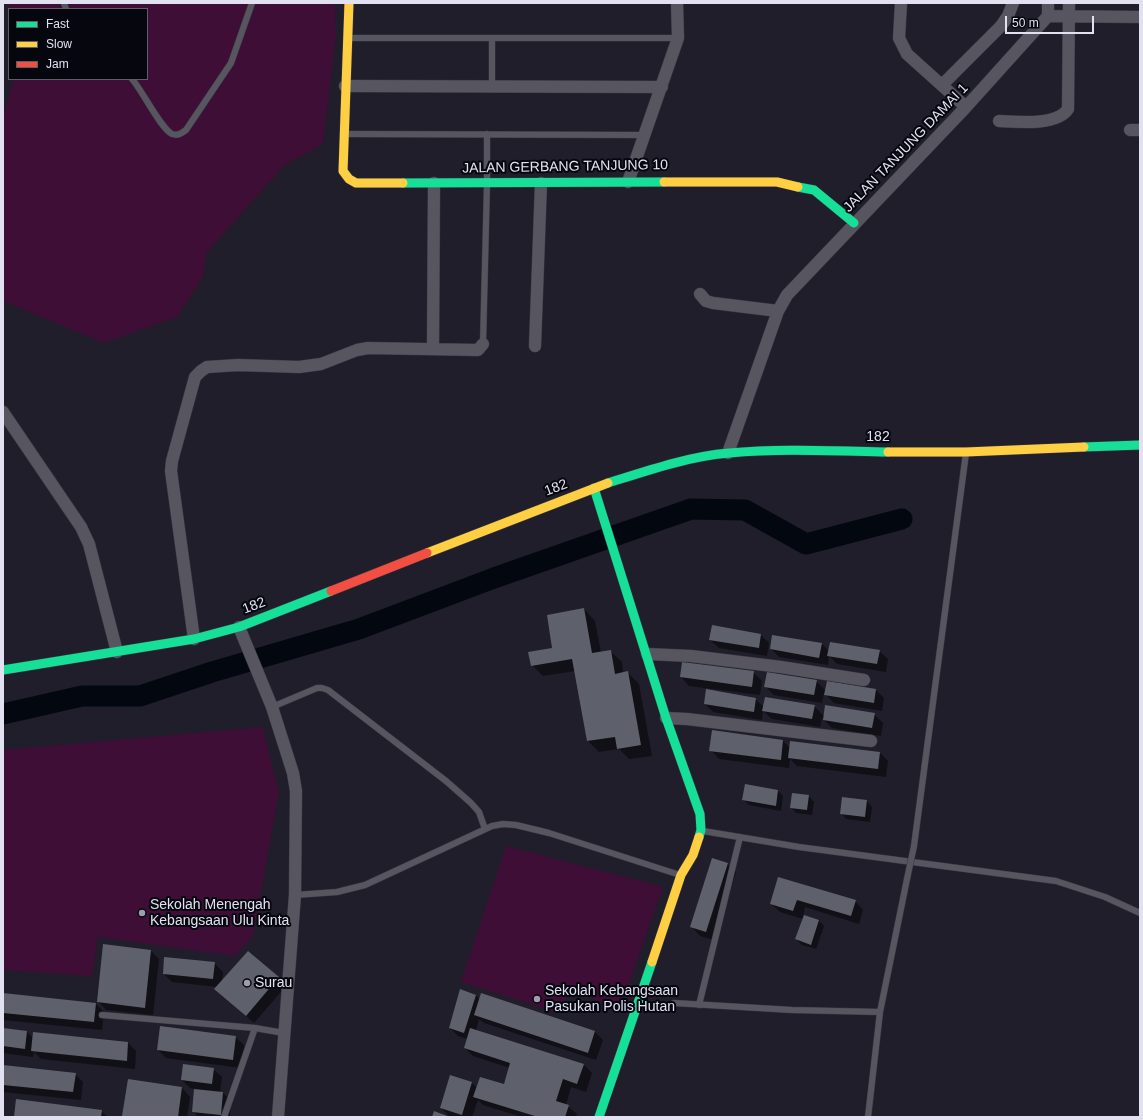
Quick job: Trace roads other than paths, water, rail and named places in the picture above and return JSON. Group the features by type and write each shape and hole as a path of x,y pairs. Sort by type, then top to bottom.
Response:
{"street":[{"path":"344,134 348,3"},
{"path":"628,182 678,38 677,3"},
{"path":"900,3 899,38 907,54 943,84 966,107"},
{"path":"943,84 1001,26 1014,3"},
{"path":"1048,3 1048,16 1140,17"},
{"path":"999,121 1040,121 1058,119 1064,115 1069,104 1069,3"},
{"name":"JALAN TANJUNG DAMAI 1","path":"728,452 778,311 787,295 966,107 1048,16"},
{"path":"346,86 492,88 662,87"},
{"name":"JALAN GERBANG TANJUNG 10","path":"344,134 343,171 349,179 356,183 487,184 696,181 777,182 803,187 825,198 854,223"},
{"path":"433,349 434,183"},
{"path":"535,346 541,183"},
{"path":"700,294 706,301 713,303 778,311"},
{"path":"194,639 171,471 172,461 195,377 207,367 238,365 299,367 322,364 357,350 368,348 478,350 482,344"},
{"path":"3,412 81,526 89,544 117,652"},
{"name":"182","path":"3,670 194,639 239,627 594,488 624,478 698,458 728,452 966,452 1140,445"},
{"path":"594,488 666,718 694,794 702,823 693,855 681,875 600,1117"},
{"path":"239,627 272,707 293,773 296,791 295,895 278,1117"},
{"path":"646,654 692,656 781,667 864,680"},
{"path":"666,718 688,719 871,741"}],"lane":[{"path":"133,80 164,127 171,133 179,134 186,130 231,63 252,3"},
{"path":"347,38 678,38"},
{"path":"492,38 492,88"},
{"path":"344,134 645,135"},
{"path":"482,344 487,134"},
{"path":"868,1117 880,1012 914,846 966,452"},
{"path":"272,707 317,688 328,690 472,802 479,812 485,829"},
{"path":"295,895 337,892 365,885 485,829 503,824 516,825 549,833 681,875"},
{"path":"701,830 799,847 1056,881 1105,897 1140,913"},
{"path":"699,1005 740,837"},
{"path":"674,1003 880,1012"},
{"path":"102,1015 255,1028 284,1033"},
{"path":"224,1117 255,1028"}],"waterway":[{"path":"3,714 82,696 140,696 212,672 359,629 494,578 691,509 745,510 806,544 902,519"}],"place":[{"name":"Sekolah Menengah Kebangsaan Ulu Kinta","path":"142,913"},
{"name":"Surau","path":"247,983"},
{"name":"Sekolah Kebangsaan Pasukan Polis Hutan","path":"537,999"}]}
